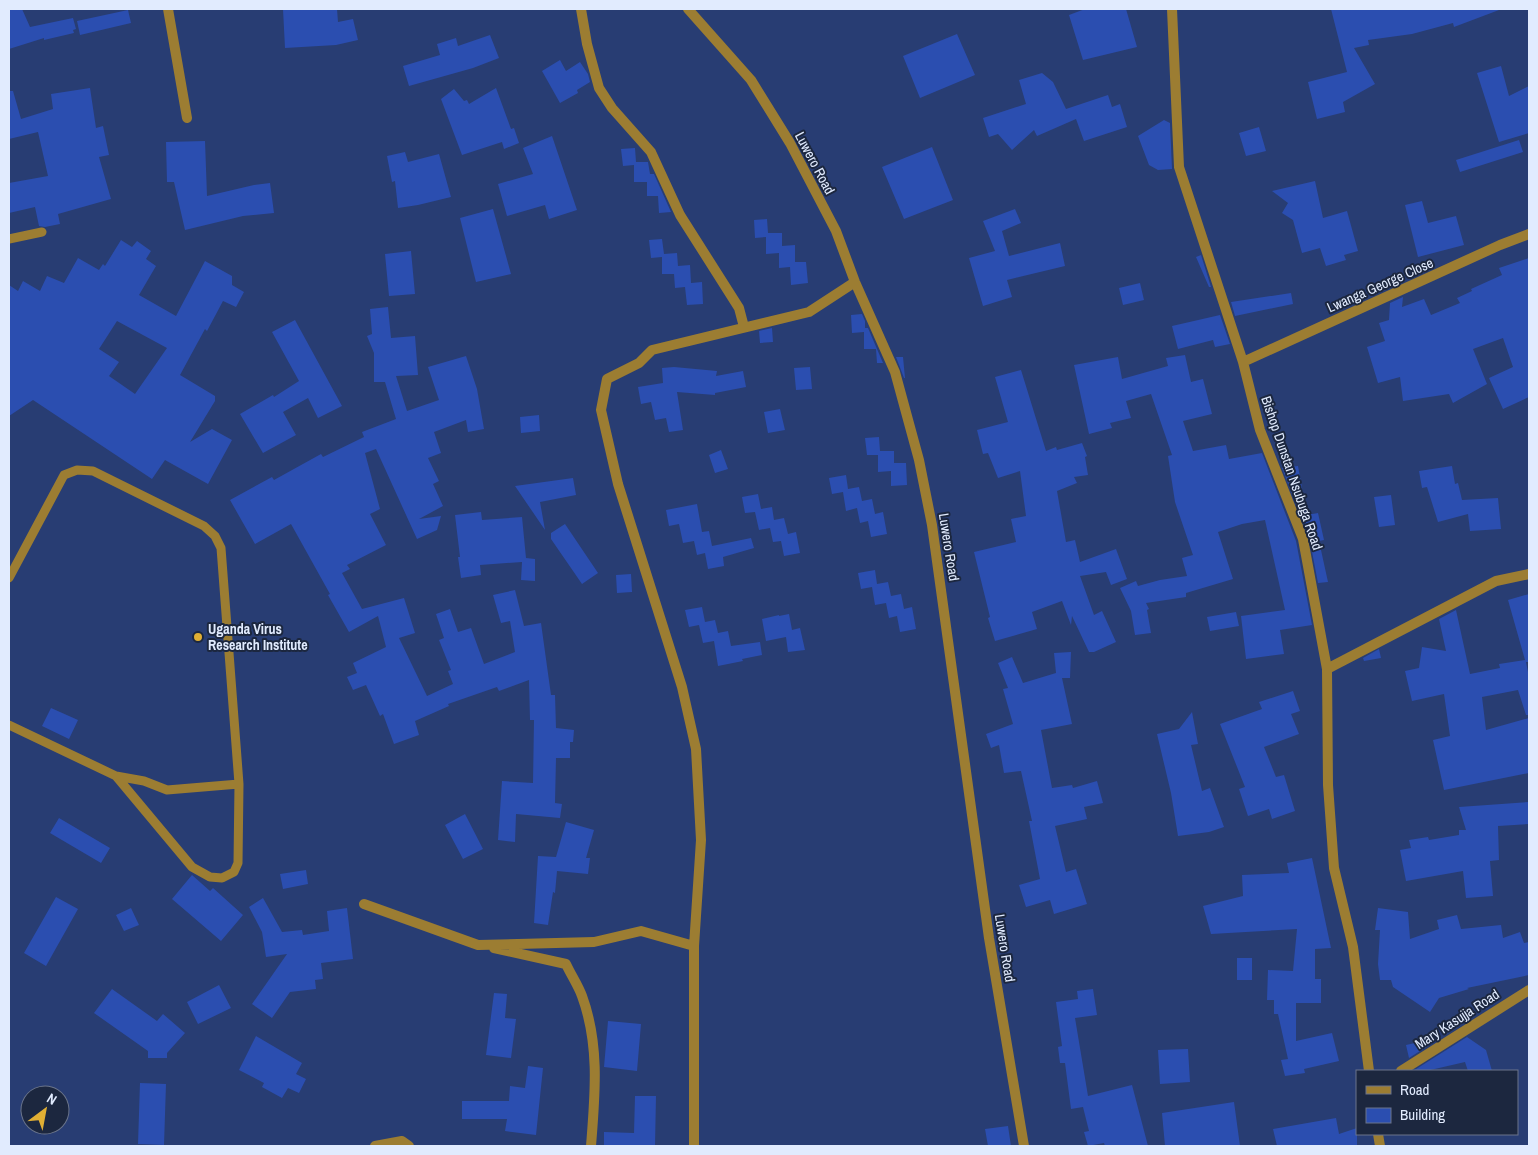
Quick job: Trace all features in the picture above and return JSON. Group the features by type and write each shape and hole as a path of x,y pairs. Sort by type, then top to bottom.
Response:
{"street":[{"path":"168,9 187,118"},
{"path":"581,9 587,44 599,88 612,108 652,152 680,215 740,308 744,327"},
{"name":"Luwero Road","path":"688,9 751,80 790,143 836,231 855,282 895,372 921,469 932,526 989,938 1024,1146"},
{"name":"Bishop Dunstan Nsubuga Road","path":"1172,9 1179,167 1243,362 1260,430 1303,539 1328,669 1328,785 1334,868 1353,947 1368,1070"},
{"name":"Lwanga George Close","path":"1243,362 1500,245 1529,234"},
{"path":"694,1146 694,946 701,840 696,749 682,687 618,484 601,410 606,379 639,363 652,350 809,312 855,282"},
{"path":"1328,669 1496,581 1529,574"},
{"path":"364,904 478,945 566,964 581,994 590,1025 596,1080 591,1146"},
{"path":"478,945 594,942 642,931 694,946"},
{"name":"Mary Kasujja Road","path":"1403,1070 1529,990"},
{"path":"375,1146 402,1141 409,1146"}],"lane":[{"path":"9,239 42,232"},
{"path":"9,578 64,476 77,470 93,471 204,526 215,536 221,548 239,784 238,863 234,872 222,878 210,877 192,867 116,776"},
{"path":"9,725 116,776 144,781 166,790 239,784"}],"building":[{"path":"9,9 22,9 30,27 73,18 76,29 73,30 74,33 44,40 44,38 9,49"},
{"path":"283,9 337,9 338,22 353,19 358,40 336,45 285,48"},
{"path":"1085,9 1126,9 1137,47 1083,60 1069,15"},
{"path":"1331,9 1499,10 1454,27 1453,23 1412,34 1368,40 1369,45 1354,48 1375,84 1343,102 1345,112 1317,119 1308,82 1347,72"},
{"path":"128,10 131,23 80,35 77,21"},
{"path":"957,34 975,75 920,98 903,56"},
{"path":"490,35 499,58 473,68 409,86 403,66 440,55 437,44 456,38 458,46"},
{"path":"560,60 566,71 580,62 588,74 590,82 577,90 578,93 560,103 542,71"},
{"path":"1501,66 1509,96 1529,86 1529,133 1499,142 1477,73"},
{"path":"1042,73 1053,82 1066,109 1108,95 1112,107 1120,104 1127,127 1084,141 1076,119 1037,136 1034,130 1012,150 998,134 989,137 983,118 1026,104 1019,80"},
{"path":"90,88 96,128 103,126 109,155 99,157 111,199 58,214 60,224 45,227 39,226 35,207 9,213 9,183 48,176 38,132 9,139 9,91 13,91 21,119 53,109 51,94"},
{"path":"496,88 511,129 514,128 519,143 504,149 502,142 462,155 441,99 454,89 469,104"},
{"path":"1164,120 1170,123 1172,169 1158,170 1149,165 1138,136"},
{"path":"1259,127 1266,151 1246,156 1239,133"},
{"path":"552,136 577,210 549,219 545,205 507,216 498,184 533,174 523,148"},
{"path":"1519,140 1523,152 1460,172 1456,160"},
{"path":"205,141 207,196 270,183 274,213 243,216 185,230 174,182 167,182 166,142"},
{"path":"932,147 953,200 904,219 882,167"},
{"path":"635,148 636,162 648,162 650,174 654,174 671,212 659,213 658,196 647,196 647,182 634,182 634,165 623,166 621,149"},
{"path":"405,152 408,162 439,154 451,197 398,208 395,181 392,182 387,156"},
{"path":"1315,181 1323,218 1347,211 1358,251 1344,255 1346,260 1326,266 1320,248 1302,253 1293,220 1282,213 1288,203 1272,191"},
{"path":"1422,201 1428,223 1456,216 1464,245 1418,257 1405,205"},
{"path":"493,209 511,274 476,282 460,218"},
{"path":"1015,209 1021,223 1002,231 1009,256 1060,243 1065,266 1007,280 1012,297 983,306 969,258 995,251 983,221"},
{"path":"767,219 768,233 782,233 782,246 795,245 795,262 806,262 808,283 791,285 790,267 779,268 779,253 766,254 766,237 755,238 754,220"},
{"path":"662,239 664,254 677,253 678,266 690,265 691,283 702,282 703,304 687,305 685,287 675,288 674,274 662,274 662,257 651,258 649,240"},
{"path":"121,240 132,247 137,241 151,251 146,259 156,266 139,295 176,316 205,261 232,276 232,285 244,292 236,307 223,301 180,375 215,396 215,401 190,442 212,429 232,440 208,484 165,460 152,479 33,400 9,416 9,285 18,291 23,281 40,291 47,276 64,283 78,258 99,270 103,264 105,266","holes":["117,321 167,348 135,394 109,376 119,362 99,349"]},
{"path":"411,251 415,294 389,296 385,254"},
{"path":"1201,255 1211,287 1209,287 1196,257"},
{"path":"1529,258 1529,397 1503,409 1489,378 1513,367 1503,338 1473,349 1487,384 1453,403 1449,394 1403,401 1400,377 1378,383 1367,347 1385,341 1379,323 1389,320 1390,303 1403,297 1402,307 1424,299 1431,315 1460,303 1457,298 1472,291 1471,289 1502,275 1499,268"},
{"path":"1140,283 1144,300 1123,305 1119,288"},
{"path":"1291,293 1293,304 1235,316 1231,302"},
{"path":"388,307 391,338 415,336 418,375 396,376 407,411 439,400 428,367 466,356 477,389 484,429 468,432 466,420 434,432 441,453 428,458 439,481 433,484 443,506 419,519 441,516 437,530 417,539 376,449 365,453 380,509 370,514 386,545 347,565 350,569 342,573 362,609 404,598 415,633 399,638 427,696 453,684 448,671 451,670 439,640 444,638 436,614 450,609 458,632 471,628 484,664 515,652 510,621 501,623 493,595 515,590 524,626 541,623 551,695 555,695 556,728 574,730 573,742 570,742 570,758 556,758 555,803 562,804 560,818 516,814 515,842 498,840 502,781 533,783 534,720 530,720 529,680 499,691 497,687 448,704 449,706 415,721 419,735 394,744 383,714 380,716 366,685 353,690 347,677 357,673 353,663 386,647 378,616 349,632 291,524 255,544 230,500 272,477 274,480 321,454 323,457 364,437 362,432 396,419 385,382 374,382 374,353 367,336 372,334 370,309"},
{"path":"862,314 865,328 868,328 883,363 877,363 876,349 864,349 864,332 852,333 851,315"},
{"path":"1220,315 1230,344 1215,347 1213,340 1178,349 1172,326"},
{"path":"295,320 342,406 318,418 308,398 283,412 296,435 263,453 240,414 273,395 274,397 299,381 272,332"},
{"path":"772,328 773,342 760,343 759,331"},
{"path":"1185,355 1191,382 1203,379 1212,414 1183,421 1193,451 1226,445 1229,459 1262,453 1296,541 1312,625 1280,630 1284,654 1246,659 1241,616 1285,610 1265,520 1242,524 1218,532 1233,579 1186,593 1186,597 1146,603 1149,609 1147,610 1151,633 1135,635 1131,611 1120,588 1136,581 1138,586 1187,576 1182,558 1193,555 1175,502 1168,456 1172,455 1151,394 1126,401 1131,418 1110,423 1112,428 1089,434 1074,365 1118,357 1122,379 1168,366 1166,358"},
{"path":"896,357 903,357 905,378 904,378"},
{"path":"674,367 717,371 716,376 743,371 746,387 715,393 715,395 677,392 683,430 669,432 666,418 655,420 651,402 641,404 638,387 663,383 662,368"},
{"path":"810,367 812,389 796,390 794,368"},
{"path":"1021,370 1046,451 1056,447 1057,450 1082,443 1087,456 1085,457 1088,475 1074,477 1077,483 1057,491 1066,542 1075,540 1080,562 1116,549 1127,579 1111,585 1106,572 1080,576 1094,615 1102,611 1116,642 1094,652 1089,652 1072,616 1071,625 1062,601 1032,612 1037,629 995,641 988,618 990,617 974,552 1016,542 1011,519 1026,516 1020,471 998,478 988,453 983,454 977,430 1008,422 995,377"},
{"path":"780,409 785,430 768,433 764,412"},
{"path":"539,415 540,431 521,433 520,417"},
{"path":"879,437 880,451 894,451 894,463 906,463 907,485 891,486 891,471 878,472 878,455 867,455 865,438"},
{"path":"721,450 728,469 715,473 709,455"},
{"path":"1298,466 1307,515 1318,513 1324,540 1319,541 1328,582 1318,583 1309,536 1282,468"},
{"path":"1452,466 1455,484 1458,483 1462,500 1498,498 1501,529 1470,531 1468,514 1438,522 1427,487 1422,488 1419,471"},
{"path":"846,475 848,489 859,487 862,501 872,499 875,514 883,512 887,534 871,537 868,521 860,523 857,508 846,511 843,492 832,494 829,478"},
{"path":"573,478 576,495 540,502 545,530 515,486"},
{"path":"758,494 761,509 772,507 774,520 784,518 788,534 796,532 800,553 784,556 781,541 773,542 770,528 759,530 755,512 745,513 742,497"},
{"path":"1391,495 1395,525 1379,527 1374,497"},
{"path":"697,504 702,532 709,531 712,546 751,538 754,548 723,557 724,566 708,569 705,553 697,555 694,541 683,543 679,524 669,526 666,510"},
{"path":"481,512 482,520 522,517 526,558 535,559 535,581 521,580 522,562 480,565 481,575 461,578 455,515"},
{"path":"565,524 598,573 582,584 551,539 551,533"},
{"path":"875,570 877,584 888,582 891,596 901,594 904,609 912,607 916,629 900,632 897,616 889,618 886,603 875,605 872,587 861,589 858,573"},
{"path":"631,574 632,592 617,593 616,575"},
{"path":"1529,594 1529,662 1526,662 1529,677 1529,715 1526,715 1518,690 1482,697 1486,730 1529,718 1529,773 1444,790 1433,740 1450,736 1444,694 1412,701 1405,671 1419,668 1422,647 1446,651 1439,619 1456,610 1470,674 1500,668 1499,664 1525,660 1508,600"},
{"path":"702,607 705,622 715,620 718,633 728,631 731,646 760,642 762,655 718,666 714,641 703,643 699,625 689,627 685,610"},
{"path":"1236,612 1239,626 1210,631 1207,617"},
{"path":"789,614 792,630 800,628 805,650 788,652 786,637 766,641 762,619"},
{"path":"1379,649 1381,658 1364,661 1363,658"},
{"path":"1071,652 1070,678 1062,678 1072,724 1041,730 1052,788 1072,785 1073,788 1097,781 1103,803 1084,807 1087,819 1055,826 1066,872 1076,869 1087,904 1054,914 1050,900 1026,907 1019,885 1040,879 1029,821 1032,821 1021,771 1004,773 999,745 991,748 986,734 1013,724 1003,689 1008,688 998,663 1012,657 1023,683 1056,673 1054,653"},
{"path":"1293,691 1300,711 1291,714 1299,734 1264,747 1276,777 1284,775 1295,811 1272,819 1269,809 1248,816 1239,789 1245,787 1220,724 1262,709 1259,702"},
{"path":"51,708 78,720 69,739 42,726"},
{"path":"1192,712 1198,744 1191,745 1202,791 1210,788 1224,827 1209,832 1178,836 1171,793 1157,734 1179,729"},
{"path":"1529,802 1529,824 1498,826 1499,860 1490,861 1493,896 1466,898 1463,871 1406,881 1400,850 1411,848 1409,840 1428,837 1429,840 1459,835 1459,830 1466,830 1459,807"},
{"path":"465,814 483,849 463,859 445,825"},
{"path":"59,818 110,848 101,863 50,833"},
{"path":"566,822 594,830 586,858 590,858 588,874 557,871 555,893 553,892 548,925 534,923 538,856 556,857"},
{"path":"1312,858 1331,948 1315,949 1315,979 1321,979 1321,1003 1296,1003 1296,1041 1332,1033 1339,1061 1304,1069 1305,1073 1285,1076 1281,1060 1288,1059 1278,1014 1274,1014 1274,1000 1267,1000 1268,970 1293,971 1297,929 1211,934 1203,906 1243,896 1242,875 1289,873 1287,863"},
{"path":"306,870 308,884 283,889 280,874"},
{"path":"192,875 210,891 213,888 243,915 221,941 172,899"},
{"path":"56,897 78,909 46,966 24,953"},
{"path":"263,898 282,932 302,930 303,935 329,931 327,911 347,908 353,959 321,963 323,979 315,980 316,989 290,992 272,1018 252,1004 287,954 266,957 262,932 249,907"},
{"path":"131,908 139,925 124,931 116,915"},
{"path":"1378,908 1408,912 1410,939 1439,929 1437,920 1457,915 1461,929 1501,925 1503,938 1520,932 1524,943 1529,942 1529,975 1467,988 1469,989 1439,998 1430,1012 1393,987 1391,980 1380,980 1378,964 1380,930 1375,930"},
{"path":"1237,958 1252,958 1252,980 1237,980"},
{"path":"219,985 231,1008 198,1024 187,1002"},
{"path":"112,989 157,1021 163,1014 185,1033 167,1053 167,1058 148,1058 148,1051 94,1013"},
{"path":"1093,989 1097,1015 1075,1018 1088,1096 1132,1085 1148,1146 1105,1146 1104,1143 1088,1146 1084,1132 1089,1131 1083,1107 1071,1109 1065,1063 1060,1063 1058,1047 1062,1046 1056,1002 1078,999 1077,991"},
{"path":"494,993 507,994 505,1018 516,1019 511,1058 486,1055"},
{"path":"608,1021 641,1024 637,1071 604,1067"},
{"path":"256,1036 302,1063 296,1074 306,1079 299,1093 288,1088 282,1098 262,1087 264,1083 239,1070"},
{"path":"1442,1037 1409,1058 1406,1045"},
{"path":"1467,1037 1486,1050 1492,1070 1468,1070 1465,1062 1430,1070 1415,1070"},
{"path":"1188,1049 1190,1082 1160,1084 1158,1050"},
{"path":"528,1066 543,1068 536,1135 505,1131 507,1119 462,1119 462,1101 509,1101 510,1086 525,1088"},
{"path":"140,1083 166,1084 164,1145 138,1144"},
{"path":"635,1096 656,1096 655,1146 604,1146 604,1132 634,1133"},
{"path":"1234,1102 1240,1146 1165,1146 1162,1113"},
{"path":"1336,1118 1339,1134 1356,1128 1357,1146 1277,1146 1273,1129"},
{"path":"1008,1126 1011,1146 988,1146 985,1129"}],"place":[{"name":"Uganda Virus Research Institute","path":"198,637"}]}
